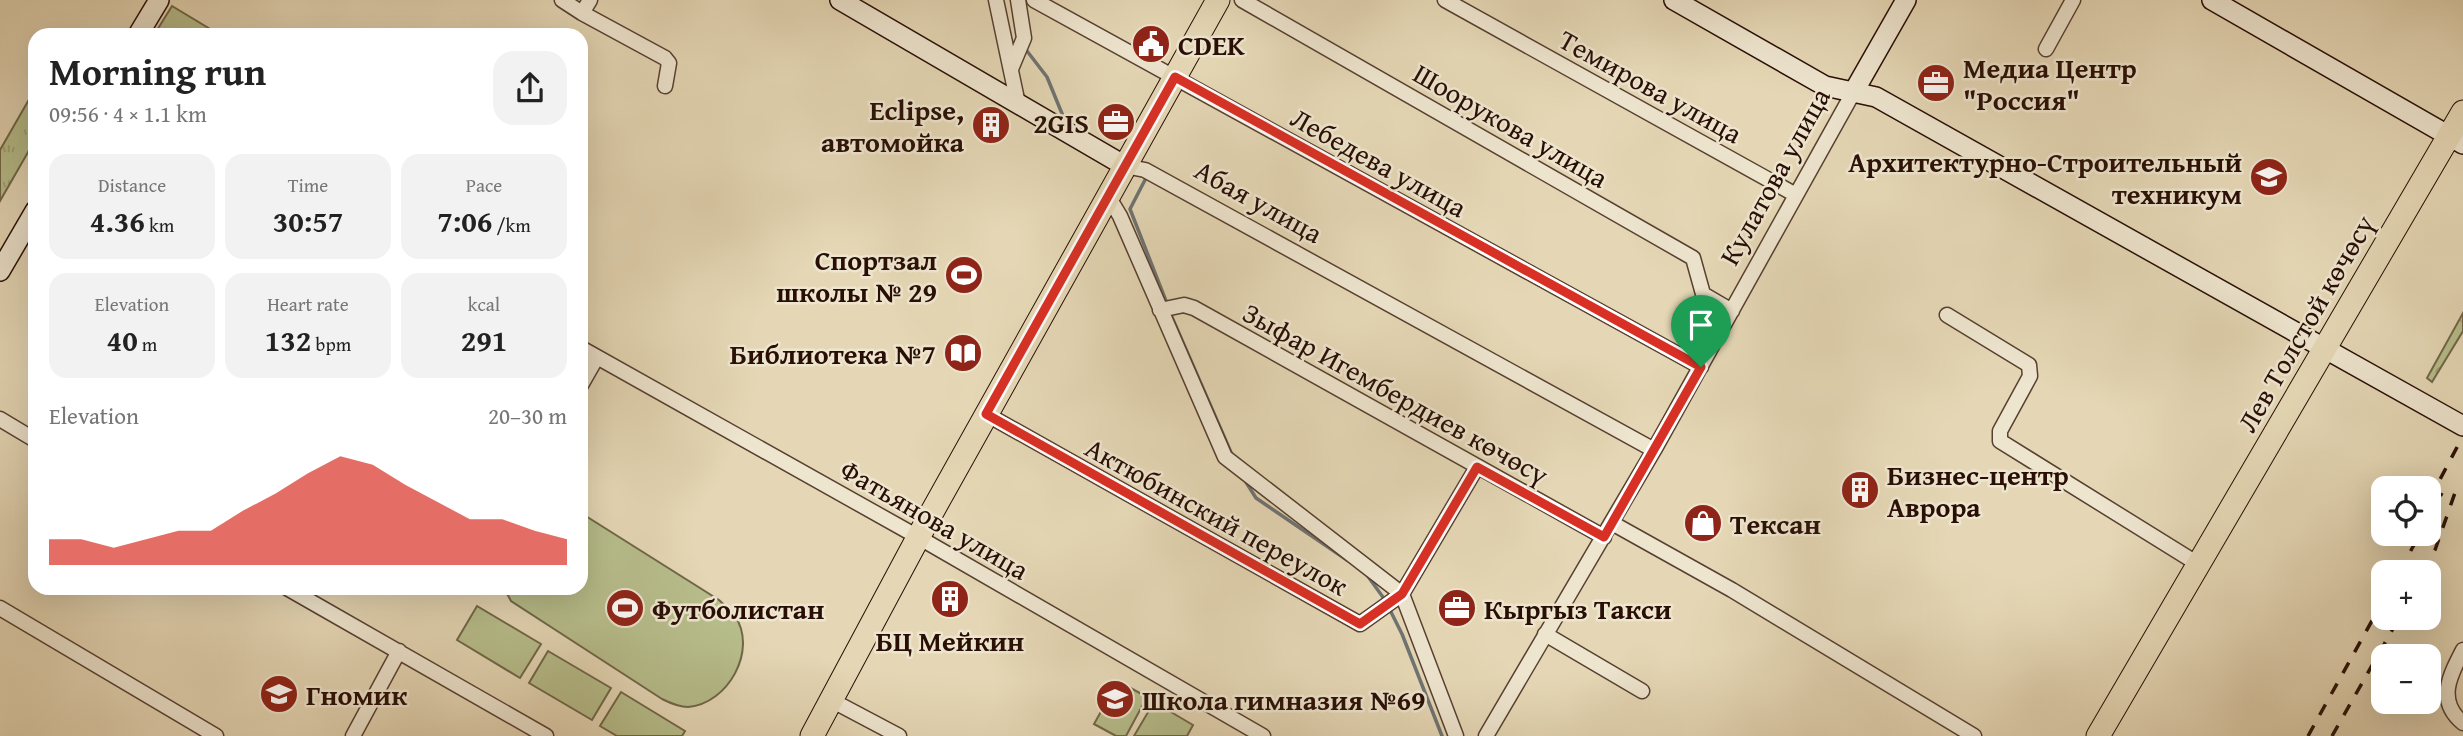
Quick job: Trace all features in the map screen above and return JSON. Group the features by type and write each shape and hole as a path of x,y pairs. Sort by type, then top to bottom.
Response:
{"main road":[{"path":"812,736 918,537 1218,0"},
{"name":"Лев Толстой көчөсү","path":"2098,736 2324,349 2456,140 2463,112"}],"street":[{"path":"142,28 159,0"},
{"path":"562,0 586,7 665,58 669,62 665,86"},
{"name":"Абая улица","path":"840,0 1125,166 1150,173 1654,450"},
{"path":"996,0 1018,104"},
{"path":"1011,69 1024,38 1018,0"},
{"name":"Лебедева улица","path":"1034,0 1701,367"},
{"name":"Шоорукова улица","path":"1242,0 1693,258 1703,294 1732,311"},
{"name":"Темирова улица","path":"1444,0 1796,195"},
{"path":"1674,0 1825,86 1876,97 2463,426"},
{"name":"Кулатова улица","path":"1486,736 1654,450 1906,0"},
{"path":"2046,49 2073,0"},
{"path":"2213,0 2456,140"},
{"path":"1108,196 1120,216 1225,457 1402,594 1456,736"},
{"path":"0,271 28,223"},
{"name":"Зыфар Игембердиев көчөсү","path":"1160,310 1184,305 1194,308 1604,537"},
{"path":"1947,314 2029,365 2030,376 2000,431 2000,441 2198,564"},
{"name":"Фатьянова улица","path":"588,352 918,537 1263,736"},
{"path":"588,373 597,357"},
{"name":"Актюбинский переулок","path":"986,414 1360,624 1402,594 1477,467"},
{"path":"0,419 28,436"},
{"path":"1612,523 1732,590 1974,736"},
{"path":"299,595 546,736"},
{"path":"0,608 216,736"},
{"path":"1545,634 1642,691"},
{"path":"2463,650 2450,675 2446,698 2450,708 2463,723"},
{"path":"353,736 399,651"},
{"path":"831,700 899,736"}],"green space":[{"path":"172,6 208,28 158,28"},
{"path":"28,101 28,152 0,201 0,150"},
{"path":"2463,313 2463,331 2432,382 2427,378"},
{"name":"Футболистан","path":"588,517 719,600 735,616 741,630 741,659 727,686 715,696 702,704 678,706 511,601 508,595 588,595"},
{"path":"477,606 541,644 520,678 457,640"},
{"name":"Футболистан","path":"548,651 611,688 592,720 529,683"},
{"path":"1118,681 1147,697 1126,736 1116,736 1094,724"},
{"name":"Футболистан","path":"621,692 685,731 682,736 617,736 600,726"},
{"path":"1154,702 1193,725 1187,736 1134,736"}],"waterway":[{"path":"1027,51 1047,77 1063,116"},
{"path":"1146,178 1130,209 1166,301"},
{"path":"1171,315 1233,457"},
{"path":"1244,479 1256,498 1347,560"},
{"path":"1367,575 1385,600"},
{"path":"1389,608 1442,736"}],"railway":[{"path":"2441,477 2463,436"},
{"path":"2430,560 2457,487"},
{"path":"2406,560 2413,546"},
{"path":"2308,736 2371,622"},
{"path":"2332,736 2392,630"}],"place":[{"name":"CDEK","path":"1151,44"},
{"name":"Медиа Центр \"Россия\"","path":"1936,83"},
{"name":"2GIS","path":"1116,122"},
{"name":"Eclipse, автомойка","path":"991,125"},
{"name":"Архитектурно-Строительный техникум","path":"2269,177"},
{"name":"Спортзал школы № 29","path":"964,275"},
{"name":"Библиотека №7","path":"963,353"},
{"name":"Бизнес-центр Аврора","path":"1860,490"},
{"name":"Тексан","path":"1703,523"},
{"name":"БЦ Мейкин","path":"950,599"},
{"name":"Футболистан","path":"625,608"},
{"name":"Кыргыз Такси","path":"1457,608"},
{"name":"Гномик","path":"279,694"},
{"name":"Школа гимназия №69","path":"1115,699"}],"route":[{"path":"1175,77 1701,367 1604,537 1477,467 1402,594 1360,624 986,414 1175,77"}]}
